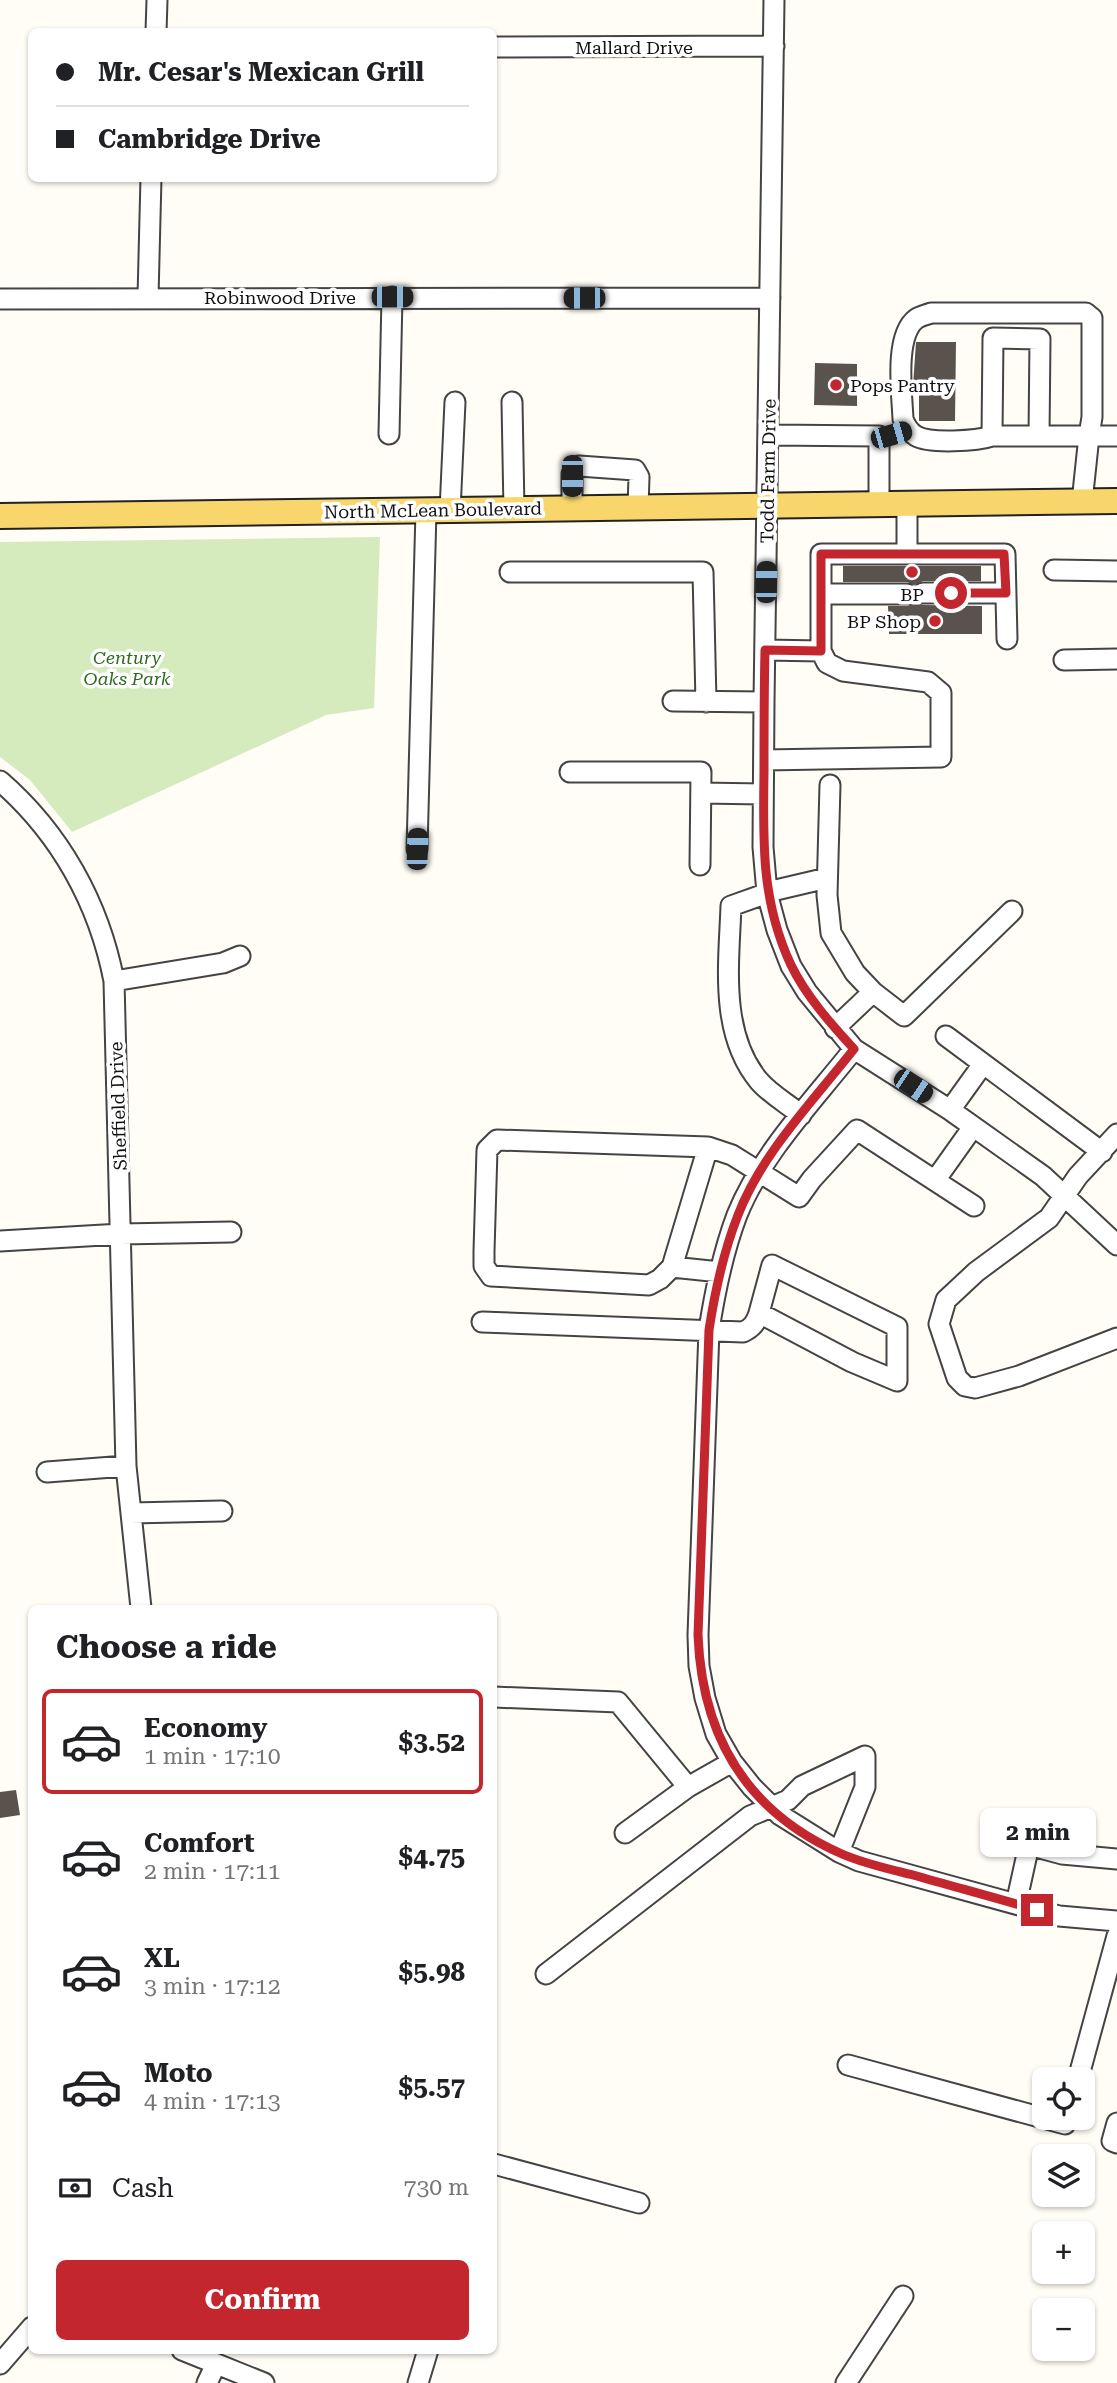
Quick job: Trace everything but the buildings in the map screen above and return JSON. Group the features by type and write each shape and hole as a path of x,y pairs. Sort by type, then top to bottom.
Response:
{"main road":[{"name":"North McLean Boulevard","path":"0,516 1117,501"}],"street":[{"path":"156,28 157,0"},
{"name":"Todd Farm Drive","path":"774,0 763,846 767,893 777,930 791,966 807,992 854,1049 950,1110 1043,1176 1114,1233"},
{"name":"Mallard Drive","path":"497,47 774,46"},
{"path":"148,297 151,182"},
{"path":"388,433 392,297"},
{"name":"Robinwood Drive","path":"0,299 770,298"},
{"path":"1083,502 1089,436 1092,417 1092,318 1086,313 931,313 916,318 906,330 902,346 903,419 908,430 924,440 977,441 992,436 1089,436 1117,436"},
{"path":"992,436 993,338 1040,339 1039,436"},
{"path":"417,849 438,511 455,402"},
{"path":"512,402 514,510"},
{"path":"769,435 878,436 908,430"},
{"path":"878,436 879,504"},
{"path":"572,508 572,474 575,467 579,466 635,470 639,477 638,507"},
{"path":"907,503 907,554"},
{"path":"764,760 941,757 941,697 936,685 843,671 827,663 821,651 821,554 1004,554 1007,639"},
{"path":"1054,570 1117,571"},
{"path":"510,572 703,572 706,702"},
{"path":"821,594 1006,593"},
{"path":"765,650 821,651"},
{"path":"1064,660 1117,659"},
{"path":"673,701 764,702"},
{"path":"570,772 701,772 700,864"},
{"name":"Sheffield Drive","path":"0,781 30,808 68,860 99,924 114,981 127,1466 141,1605"},
{"path":"830,785 827,915 831,933 840,952 873,992 904,1016 1012,911"},
{"path":"701,793 763,794"},
{"path":"801,1115 761,1083 748,1066 738,1044 729,977 731,906 767,893 827,878"},
{"path":"114,981 205,967 240,956"},
{"path":"835,1028 873,992"},
{"path":"946,1036 1102,1152"},
{"path":"854,1049 801,1115 760,1173 738,1213 720,1272 709,1330 698,1635 699,1666 716,1734 732,1762 772,1807 796,1827 839,1853 859,1861 1059,1916 1117,1921"},
{"path":"950,1110 983,1064"},
{"path":"936,1179 973,1127"},
{"path":"708,1147 672,1267 649,1285 491,1276 484,1266 487,1150 497,1140 708,1147 732,1155 799,1196 857,1130 974,1206"},
{"path":"1117,1134 1078,1176 1054,1213 1035,1231 976,1272 946,1300 939,1324 957,1378 965,1386 975,1388 1019,1376 1117,1338"},
{"path":"0,1241 121,1234 230,1232"},
{"path":"482,1322 743,1332 752,1328 759,1313 772,1265 897,1327 897,1381 852,1362 759,1313"},
{"path":"672,1267 720,1272"},
{"path":"47,1472 127,1466"},
{"path":"131,1513 222,1511"},
{"path":"497,1697 618,1702 688,1787"},
{"path":"546,1974 750,1816 788,1800 802,1786 865,1756 865,1787 839,1853"},
{"path":"625,1833 688,1787 732,1762"},
{"path":"1016,1904 1029,1845 1062,1854 1117,1859"},
{"path":"1081,2067 1117,1936"},
{"path":"848,2064 1032,2115"},
{"path":"1117,2123 1112,2141 1117,2143"},
{"path":"497,2165 639,2203"},
{"path":"846,2383 902,2295"},
{"path":"0,2364 28,2332"},
{"path":"192,2354 264,2383"},
{"path":"418,2383 427,2354"},
{"path":"207,2383 216,2364"}],"green space":[{"name":"Century Oaks Park","path":"380,537 374,708 326,715 72,832 30,780 0,757 0,542"}],"place":[{"name":"Pops Pantry","path":"836,385"},
{"name":"BP","path":"912,572"},
{"name":"BP Shop","path":"935,621"}],"route":[{"path":"951,593 1006,593 1004,554 821,554 821,651 765,650 763,846 767,893 791,966 807,992 854,1049 801,1115 760,1173 738,1213 716,1288 709,1330 699,1666 705,1698 724,1751 752,1787 796,1827 839,1853 859,1861 1037,1910"}]}
